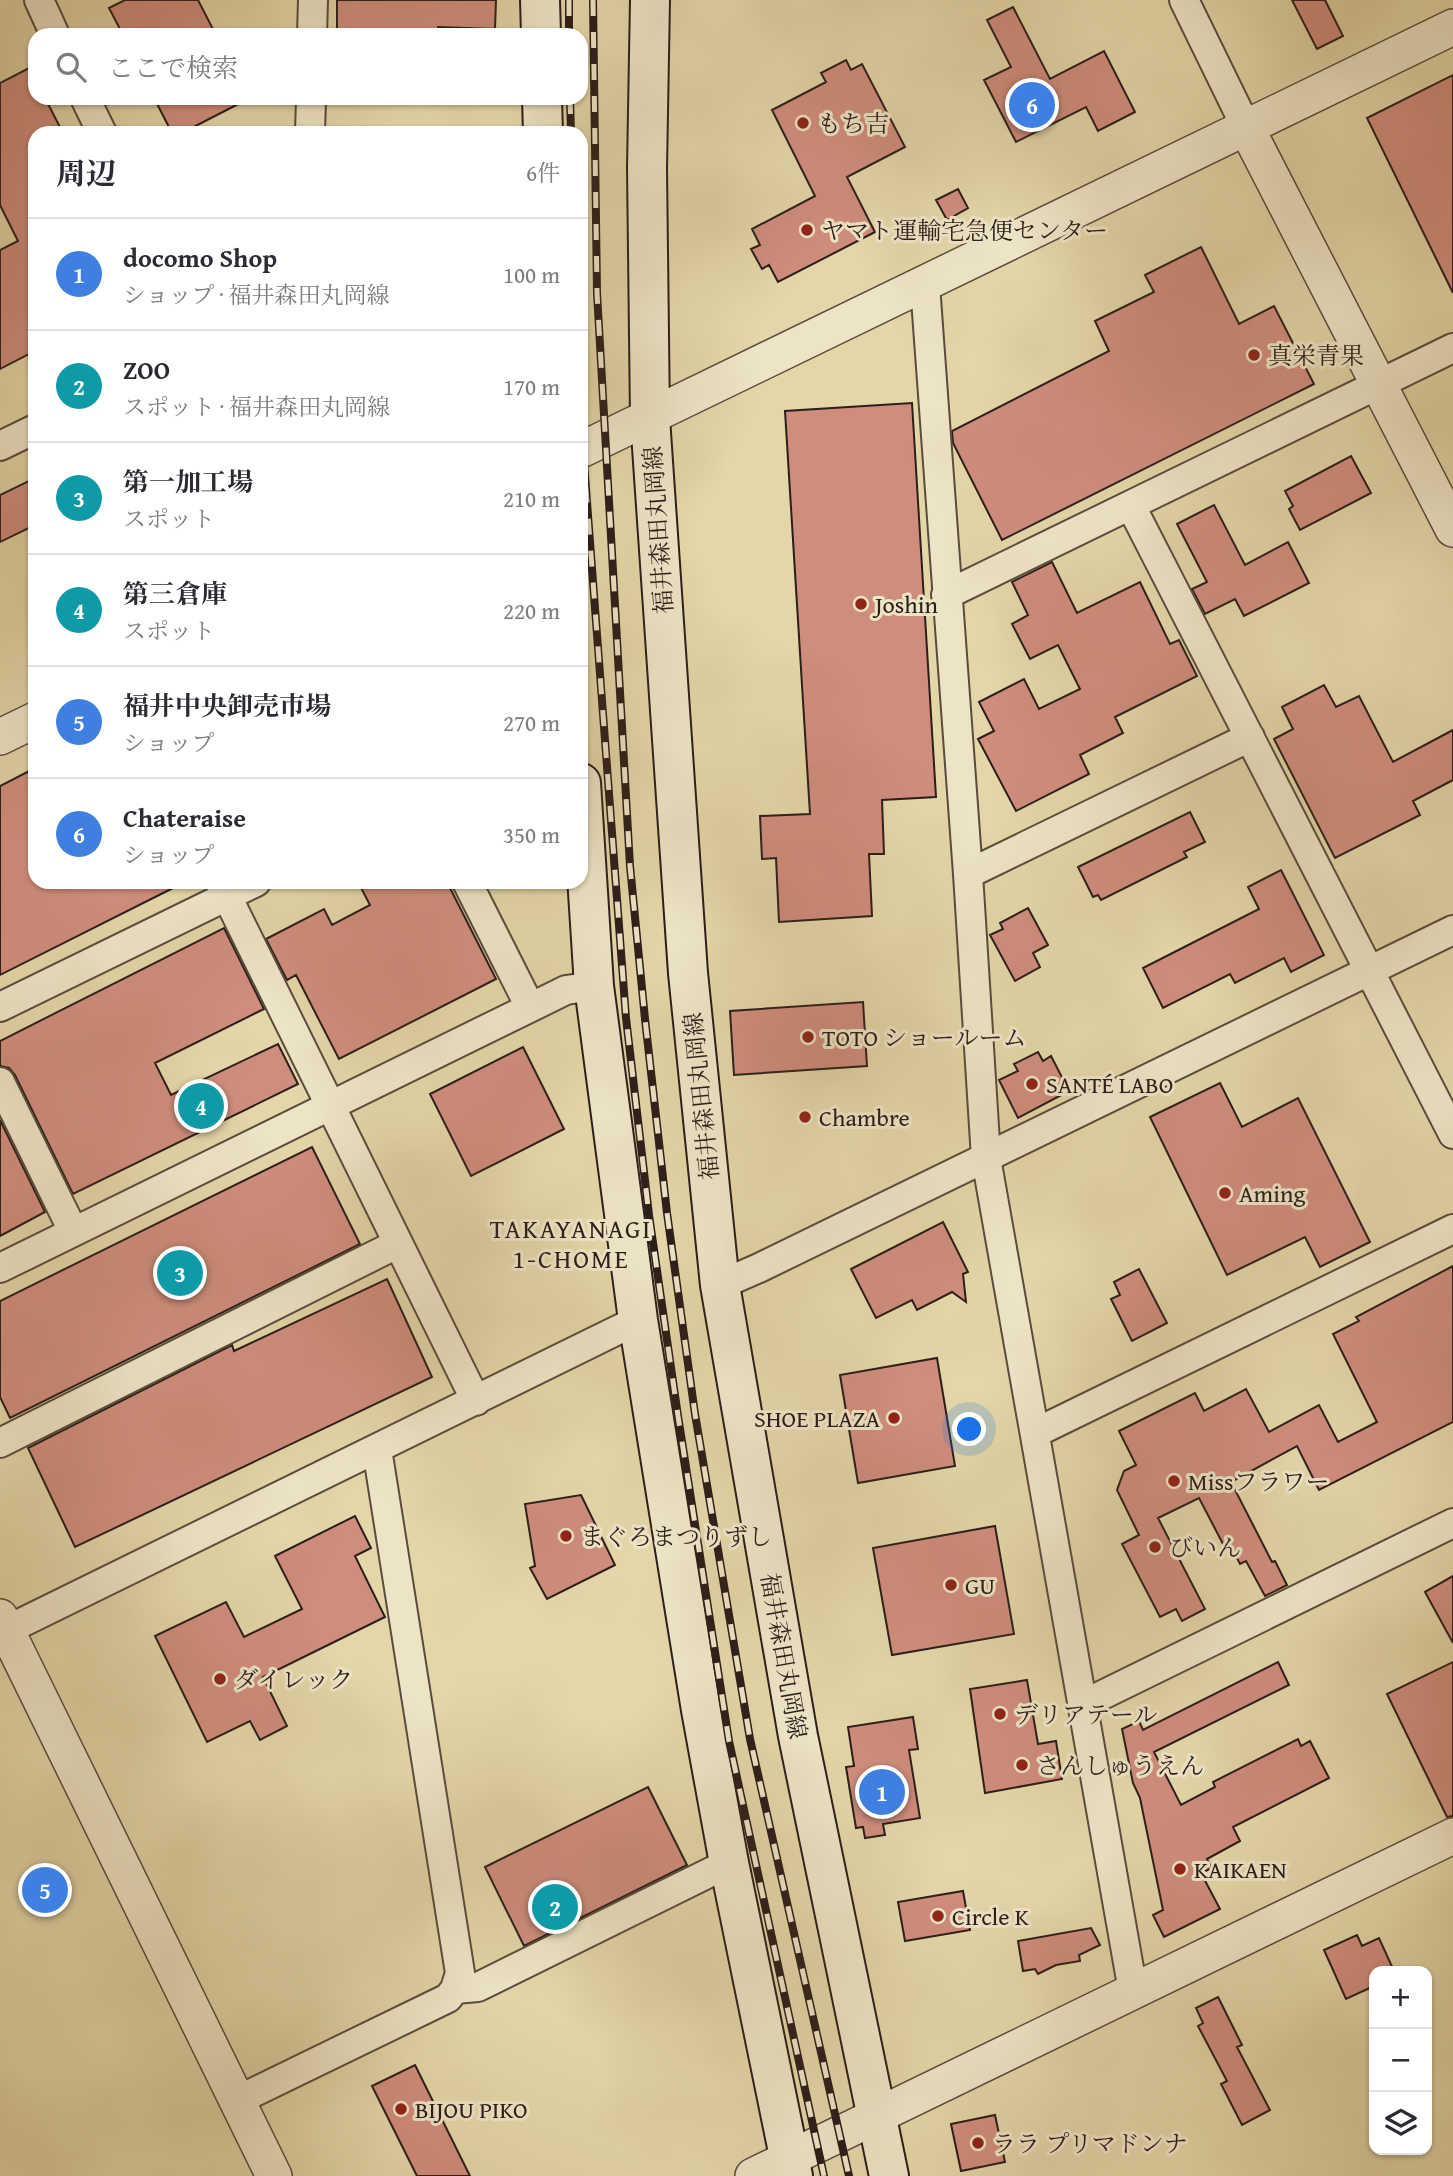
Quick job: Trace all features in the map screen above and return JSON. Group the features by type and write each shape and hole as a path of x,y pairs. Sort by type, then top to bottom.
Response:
{"main road":[{"path":"540,0 541,28"},
{"name":"福井森田丸岡線","path":"650,0 647,168 650,418 688,973 720,1285 798,1737 889,2176"},
{"path":"542,105 543,126"},
{"path":"588,889 594,986 638,1320 701,1710 791,2167"}],"street":[{"path":"39,0 52,28"},
{"path":"312,28 313,0"},
{"path":"1184,0 1246,127 1453,529"},
{"path":"588,447 1453,27"},
{"path":"88,105 99,126"},
{"path":"310,126 311,105"},
{"path":"925,285 986,1158 1133,1991"},
{"path":"946,595 1453,348"},
{"path":"0,446 28,432"},
{"path":"1131,506 1453,1134"},
{"path":"0,737 28,723"},
{"path":"968,874 1250,737"},
{"path":"0,1007 224,889 476,1401"},
{"path":"471,889 530,1007"},
{"path":"720,1285 1453,930"},
{"path":"0,1268 530,1007 566,990 594,986"},
{"path":"0,1082 73,1231"},
{"path":"1035,1433 1453,1229"},
{"path":"0,1443 397,1244"},
{"path":"274,2176 3,1623 377,1449 638,1320"},
{"path":"236,2101 448,1998 456,1989 460,1973 377,1449"},
{"path":"1082,1705 1453,1523"},
{"path":"753,2176 791,2167 876,2117 1453,1838"},
{"path":"456,1989 478,1987 729,1863"}],"building":[{"path":"125,0 198,0 212,28 119,28 109,8"},
{"path":"337,0 496,0 495,28 337,28"},
{"path":"1292,0 1325,0 1343,36 1317,49"},
{"path":"1013,7 1050,79 1104,51 1135,112 1098,131 1086,107 1016,142 984,80 1011,67 987,20"},
{"path":"846,60 851,70 862,64 905,147 847,177 875,232 778,282 769,265 762,269 751,249 760,245 752,229 815,196 772,110 826,82 821,73"},
{"path":"28,69 28,105 49,105 59,126 28,126 28,355 0,369 0,250 18,241 0,205 0,83"},
{"path":"1453,75 1453,293 1367,118"},
{"path":"158,105 236,105 196,126 168,126"},
{"path":"958,189 968,208 947,220 936,200"},
{"path":"1201,247 1239,324 1274,306 1314,384 1002,540 953,443 952,431 1109,351 1095,321 1154,292 1145,275"},
{"name":"Joshin","path":"912,403 936,797 882,800 884,854 869,854 872,916 779,922 776,858 762,859 760,816 810,814 785,411"},
{"path":"1351,456 1371,493 1300,530 1289,509 1293,506 1285,491"},
{"path":"28,481 28,528 0,542 0,495"},
{"path":"1214,505 1245,565 1288,542 1309,583 1244,616 1235,599 1205,614 1192,589 1207,582 1177,524"},
{"path":"1052,562 1077,613 1140,582 1170,644 1179,640 1197,676 1115,717 1123,733 1080,755 1089,774 1016,811 978,739 994,731 979,702 1024,679 1039,709 1080,689 1058,645 1030,659 1012,624 1028,615 1012,582"},
{"path":"1324,685 1336,707 1359,696 1393,762 1453,730 1453,780 1413,801 1420,815 1335,858 1274,739 1293,729 1282,707"},
{"path":"28,772 28,889 171,889 0,975 0,786"},
{"path":"1190,812 1205,842 1184,852 1187,857 1101,900 1098,895 1093,897 1078,867"},
{"path":"1281,870 1324,955 1291,972 1284,958 1235,983 1230,974 1163,1008 1143,968 1259,909 1248,887"},
{"path":"362,889 451,889 496,979 339,1059 296,975 287,980 266,939 324,909 332,925 370,905"},
{"path":"1028,908 1048,945 1033,953 1040,967 1015,981 990,935 1003,929 1000,923"},
{"path":"224,928 264,1009 155,1063 171,1095 278,1044 298,1084 73,1194 15,1075 9,1068 0,1066 0,1041"},
{"path":"863,1002 867,1066 734,1075 730,1011"},
{"path":"523,1047 564,1129 471,1176 430,1094"},
{"path":"1038,1052 1043,1061 1051,1056 1069,1091 1018,1118 999,1080 1018,1071 1014,1064"},
{"path":"1220,1083 1242,1127 1298,1098 1370,1242 1320,1267 1305,1237 1227,1275 1150,1117"},
{"path":"0,1120 45,1212 0,1236"},
{"path":"312,1147 360,1244 10,1418 0,1397 0,1301"},
{"path":"943,1222 968,1272 963,1274 966,1302 952,1292 917,1310 912,1300 876,1318 851,1269"},
{"path":"1453,1266 1453,1422 1319,1490 1297,1446 1231,1482 1272,1562 1275,1561 1287,1585 1265,1596 1246,1561 1240,1564 1228,1541 1223,1544 1199,1498 1158,1518 1205,1609 1182,1621 1176,1609 1160,1617 1122,1544 1139,1535 1117,1490 1124,1471 1136,1465 1119,1431 1195,1393 1204,1411 1246,1389 1269,1432 1319,1405 1338,1442 1377,1422 1333,1334 1359,1321 1356,1317"},
{"path":"1139,1269 1167,1323 1132,1341 1111,1299 1120,1295 1114,1282"},
{"path":"387,1279 432,1377 75,1547 28,1448 232,1345 234,1351"},
{"path":"937,1358 955,1466 858,1483 840,1375"},
{"path":"581,1495 615,1565 547,1599 530,1568 535,1566 525,1504"},
{"path":"355,1516 371,1548 355,1556 385,1617 263,1677 287,1726 260,1740 250,1721 207,1742 155,1636 226,1602 244,1637 302,1609 275,1556"},
{"path":"995,1526 1014,1634 892,1655 873,1548"},
{"path":"1453,1576 1453,1643 1425,1592"},
{"path":"1278,1662 1289,1685 1154,1752 1181,1805 1215,1787 1213,1782 1298,1739 1301,1746 1310,1741 1329,1778 1233,1827 1240,1841 1207,1859 1212,1868 1201,1873 1220,1909 1164,1937 1153,1915 1163,1910 1140,1798 1133,1783 1122,1729 1139,1721 1143,1730"},
{"path":"1453,1662 1453,1816 1447,1817 1387,1694"},
{"path":"1027,1680 1038,1744 1056,1741 1062,1779 985,1793 970,1689"},
{"path":"913,1717 918,1749 909,1750 920,1818 883,1824 885,1835 865,1838 863,1827 856,1828 846,1767 854,1766 848,1727"},
{"path":"648,1787 687,1865 524,1946 485,1867"},
{"path":"963,1891 970,1930 905,1941 898,1902"},
{"path":"1091,1928 1100,1945 1079,1955 1080,1961 1056,1965 1038,1974 1035,1969 1023,1971 1018,1941"},
{"path":"1357,1935 1362,1946 1379,1938 1392,1966 1369,1966 1369,1988 1346,1999 1324,1950"},
{"path":"1218,1997 1242,2045 1237,2047 1270,2110 1242,2125 1221,2084 1227,2081 1198,2026 1203,2023 1196,2008"},
{"path":"415,2065 470,2176 417,2176 372,2086"},
{"name":"ララ プリマドンナ","path":"995,2115 1005,2162 961,2171 951,2124"}],"railway":[{"path":"569,0 569,28"},
{"path":"593,0 597,293 630,866 667,1213 695,1414 750,1739 849,2176"},
{"path":"570,105 571,126"},
{"path":"588,516 626,1018 649,1215 729,1741 824,2176"}],"place":[{"name":"Chateraise","path":"1032,105"},
{"name":"もち吉","path":"803,123"},
{"name":"ヤマト運輸宅急便センター","path":"807,230"},
{"name":"真栄青果","path":"1254,355"},
{"name":"Joshin","path":"861,604"},
{"name":"TOTO ショールーム","path":"808,1037"},
{"name":"SANTÉ LABO","path":"1032,1084"},
{"name":"第三倉庫","path":"201,1106"},
{"name":"Chambre","path":"805,1117"},
{"name":"Aming","path":"1225,1193"},
{"name":"第一加工場","path":"180,1273"},
{"name":"SHOE PLAZA","path":"894,1418"},
{"name":"Missフラワー","path":"1174,1481"},
{"name":"まぐろまつりずし","path":"566,1536"},
{"name":"びいん","path":"1155,1547"},
{"name":"GU","path":"951,1585"},
{"name":"ダイレック","path":"220,1679"},
{"name":"デリアテール","path":"1000,1714"},
{"name":"さんしゅうえん","path":"1022,1765"},
{"name":"docomo Shop","path":"882,1792"},
{"name":"KAIKAEN","path":"1180,1869"},
{"name":"福井中央卸売市場","path":"45,1890"},
{"name":"ZOO","path":"555,1907"},
{"name":"Circle K","path":"938,1916"},
{"name":"BIJOU PIKO","path":"401,2109"},
{"name":"ララ プリマドンナ","path":"978,2143"}],"district":[{"name":"TAKAYANAGI 1-CHOME","path":"571,1243"}]}
